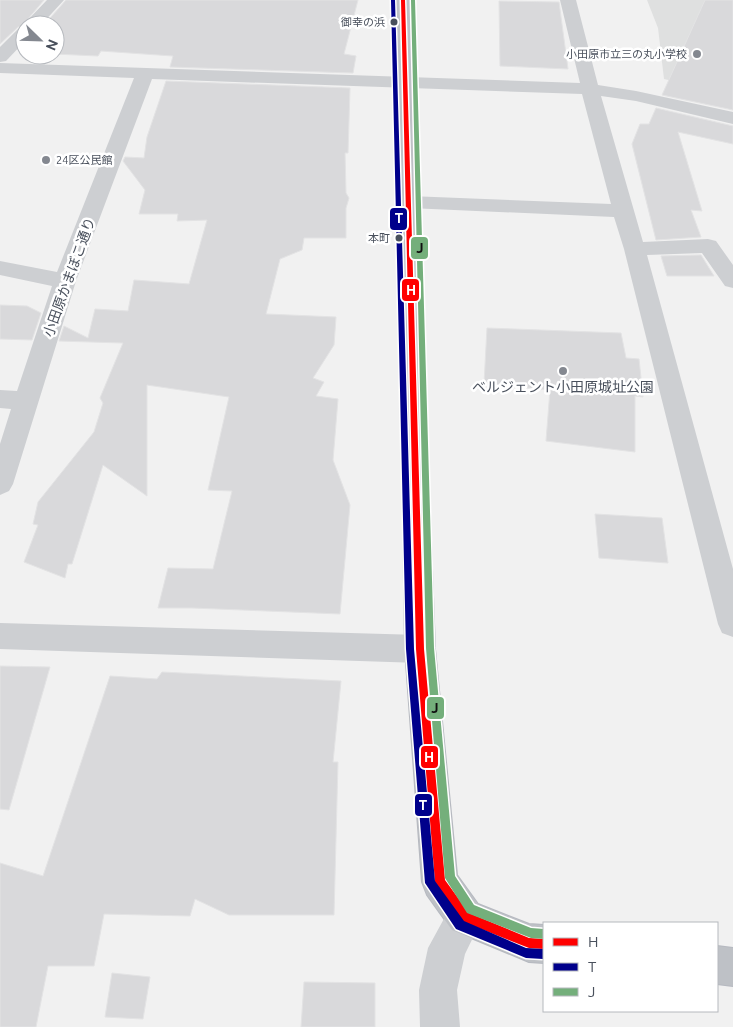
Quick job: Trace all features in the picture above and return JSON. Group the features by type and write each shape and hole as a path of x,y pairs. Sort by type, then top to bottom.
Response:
{"highway":[{"path":"403,0 420,649 440,882 466,917 530,942 543,944"},
{"path":"718,965 733,967"}],"street":[{"path":"42,15 56,0"},
{"path":"568,0 622,211 635,249 733,624"},
{"path":"0,58 15,42"},
{"path":"0,68 591,89 636,96 733,118"},
{"name":"小田原かまぼこ通り","path":"0,484 65,281 145,72"},
{"path":"409,202 622,211"},
{"path":"635,249 708,246 733,281"},
{"path":"0,268 65,281"},
{"path":"0,399 26,401"},
{"path":"0,636 420,649"},
{"path":"440,1027 438,990 447,948 466,917"}],"shaded area":[{"name":"小田原市立三の丸小学校","path":"647,0 733,0 733,95 664,79 658,28"}],"building":[{"path":"0,0 44,0 31,15 15,15 15,30 0,44"},
{"path":"66,0 358,0 344,54 356,56 353,73 170,67 173,56 101,51 98,56 65,54 65,15 53,15"},
{"name":"小田原市立三の丸小学校","path":"705,0 733,0 733,110 662,95"},
{"path":"499,1 559,2 568,69 500,66"},
{"path":"166,81 350,88 348,153 345,153 346,193 349,198 346,208 346,238 304,238 302,250 280,259 266,314 336,317 334,345 313,378 324,382 316,396 338,399 333,460 350,505 340,614 158,608 168,568 213,569 232,491 208,490 229,397 147,385 147,496 103,465 72,564 68,564 65,578 24,562 38,525 33,524 38,502 94,432 103,403 100,398 123,343 59,341 64,326 88,338 95,309 128,311 134,280 189,284 207,220 177,221 178,214 139,214 145,190 123,161 125,157 144,158 147,137"},
{"path":"656,108 733,126 733,144 678,132 702,211 691,210 701,237 656,240 632,144 640,124 649,124"},
{"path":"701,255 714,276 667,276 661,256"},
{"path":"0,305 27,306 41,313 32,340 0,339"},
{"path":"487,328 621,333 626,358 639,359 643,397 635,396 635,452 546,441 550,390 484,384"},
{"path":"595,514 662,518 668,563 599,558"},
{"path":"0,666 50,667 9,810 0,809"},
{"path":"162,672 341,681 333,762 338,762 334,915 229,915 195,899 190,916 104,914 94,966 48,966 36,1027 0,1027 0,863 43,876 110,676 157,679"},
{"path":"112,973 150,977 143,1019 105,1017"},
{"path":"304,982 375,983 375,1027 301,1027"}],"transit line":[{"name":"T","path":"393,0 410,649 430,883 460,925 526,953 543,954"},
{"name":"H","path":"403,0 420,649 440,882 465,917 529,943 543,944"},
{"name":"J","path":"413,0 430,648 450,878 471,909 531,933 543,934"}],"place":[{"name":"御幸の浜","path":"394,22"},
{"name":"小田原市立三の丸小学校","path":"697,54"},
{"name":"24区公民館","path":"46,160"},
{"name":"本町","path":"399,238"},
{"name":"ベルジェント小田原城址公園","path":"563,371"}]}
